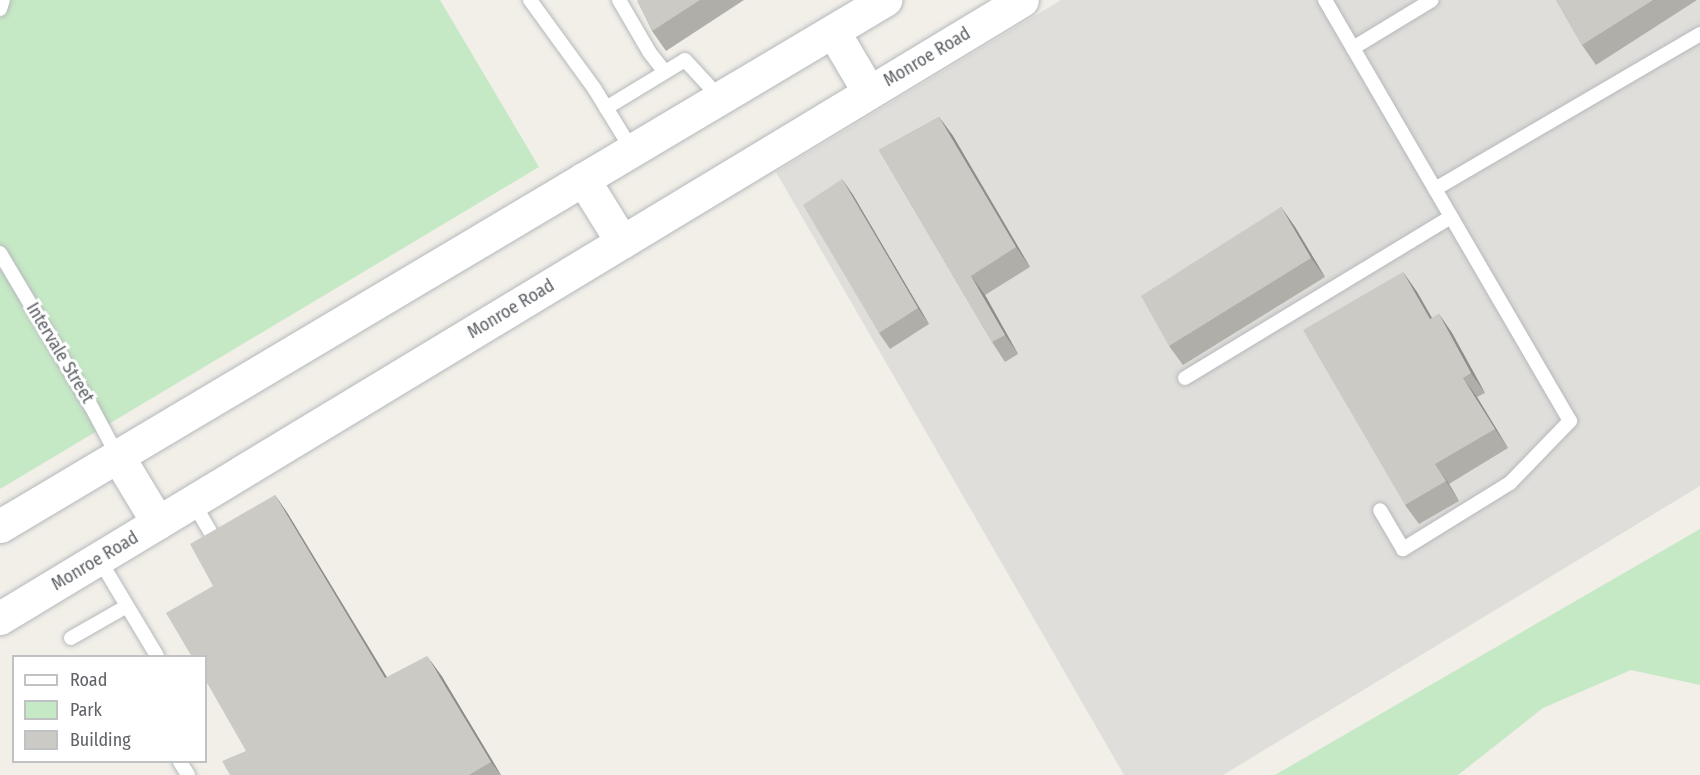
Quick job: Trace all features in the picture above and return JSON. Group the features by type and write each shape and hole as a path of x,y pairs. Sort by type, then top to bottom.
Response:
{"main road":[{"path":"0,526 885,0"},
{"name":"Monroe Road","path":"0,618 1022,0"},
{"path":"833,31 869,92"},
{"path":"583,179 622,242"},
{"path":"117,455 158,523"}],"lane":[{"path":"0,9 3,0"},
{"path":"530,0 606,108 632,150"},
{"path":"619,0 650,53 666,72"},
{"path":"1325,0 1570,421 1510,483 1402,549 1380,510"},
{"path":"1353,48 1432,0"},
{"path":"1435,189 1700,34"},
{"path":"606,108 685,60 720,98"},
{"path":"1185,378 1451,217"},
{"name":"Intervale Street","path":"0,253 91,406 117,455"},
{"path":"193,502 220,548"},
{"path":"99,559 156,655"},
{"path":"71,638 127,606"}],"shaded area":[{"path":"1061,0 1700,0 1700,486 1223,775 1124,775 776,172"}],"green space":[{"path":"0,0 440,0 539,167 0,489"},
{"path":"1700,529 1700,685 1631,670 1543,708 1458,775 1275,775"}],"building":[{"path":"638,0 700,0 652,31"},
{"path":"1556,0 1653,0 1582,45"},
{"path":"939,117 1016,247 971,276 1005,335 992,342 879,150"},
{"path":"842,179 918,308 879,333 803,205"},
{"path":"1281,207 1311,258 1169,346 1141,296"},
{"path":"1403,272 1430,319 1439,314 1471,373 1463,378 1495,429 1435,464 1446,481 1405,505 1303,330"},
{"path":"275,495 385,678 427,656 491,762 469,775 230,775 222,761 246,751 207,683 207,655 191,655 166,613 213,586 190,544"}]}
